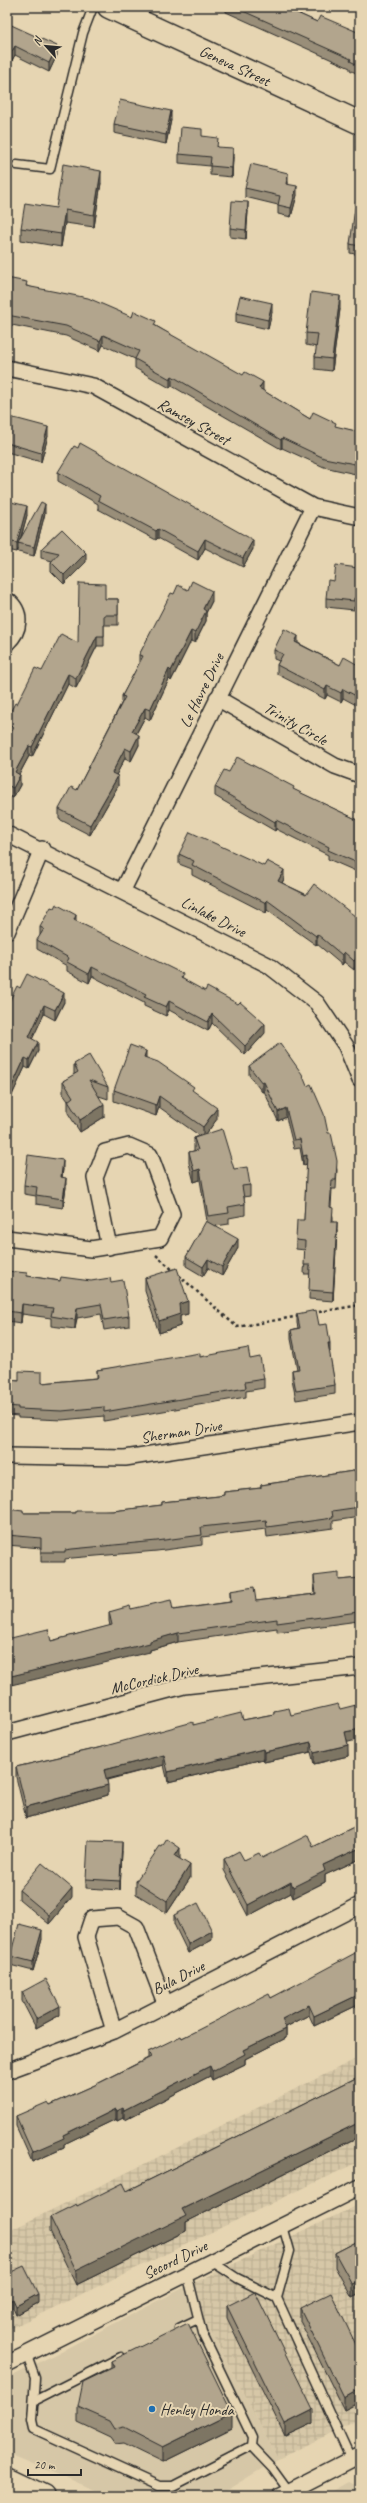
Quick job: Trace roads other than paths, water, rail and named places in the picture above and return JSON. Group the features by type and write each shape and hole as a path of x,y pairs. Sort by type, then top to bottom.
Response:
{"main road":[{"name":"Geneva Street","path":"109,7 360,123"},
{"path":"7,2479 43,2496"}],"street":[{"name":"Ramsey Street","path":"7,368 93,386 313,507 360,517"},
{"name":"Le Havre Drive","path":"123,890 313,507"},
{"path":"7,600 16,611 18,619 14,637 7,643"},
{"name":"Trinity Circle","path":"217,698 335,766 360,775"},
{"name":"Linlake Drive","path":"7,834 123,890 268,965 317,1003 346,1046 360,1080"},
{"path":"7,932 42,850"},
{"path":"7,1238 91,1249 110,1247 160,1238 172,1214 150,1155 129,1146 104,1152 95,1178 110,1247"},
{"name":"Sherman Drive","path":"7,1456 125,1458 360,1422"},
{"name":"McCordick Drive","path":"7,1733 184,1686 360,1667"},
{"name":"Bula Drive","path":"7,2071 114,2031 165,2003 360,1904"},
{"path":"114,2031 86,1937 92,1919 118,1917 136,1927 165,2003"},
{"name":"Secord Drive","path":"7,2364 26,2353 360,2187"},
{"path":"284,2494 355,2457"}],"lane":[{"path":"17,165 50,169 77,54 93,7"},
{"path":"277,2298 290,2251 283,2226"},
{"path":"211,2262 237,2278 277,2298 355,2457"},
{"path":"187,2273 202,2333 252,2437 251,2446"},
{"path":"171,2332 198,2318"},
{"path":"26,2353 35,2378 34,2429 159,2486 173,2486 251,2446"},
{"path":"34,2401 130,2353"},
{"path":"251,2446 273,2469 284,2494"}],"place":[{"name":"Henley Honda","path":"152,2409"}]}
